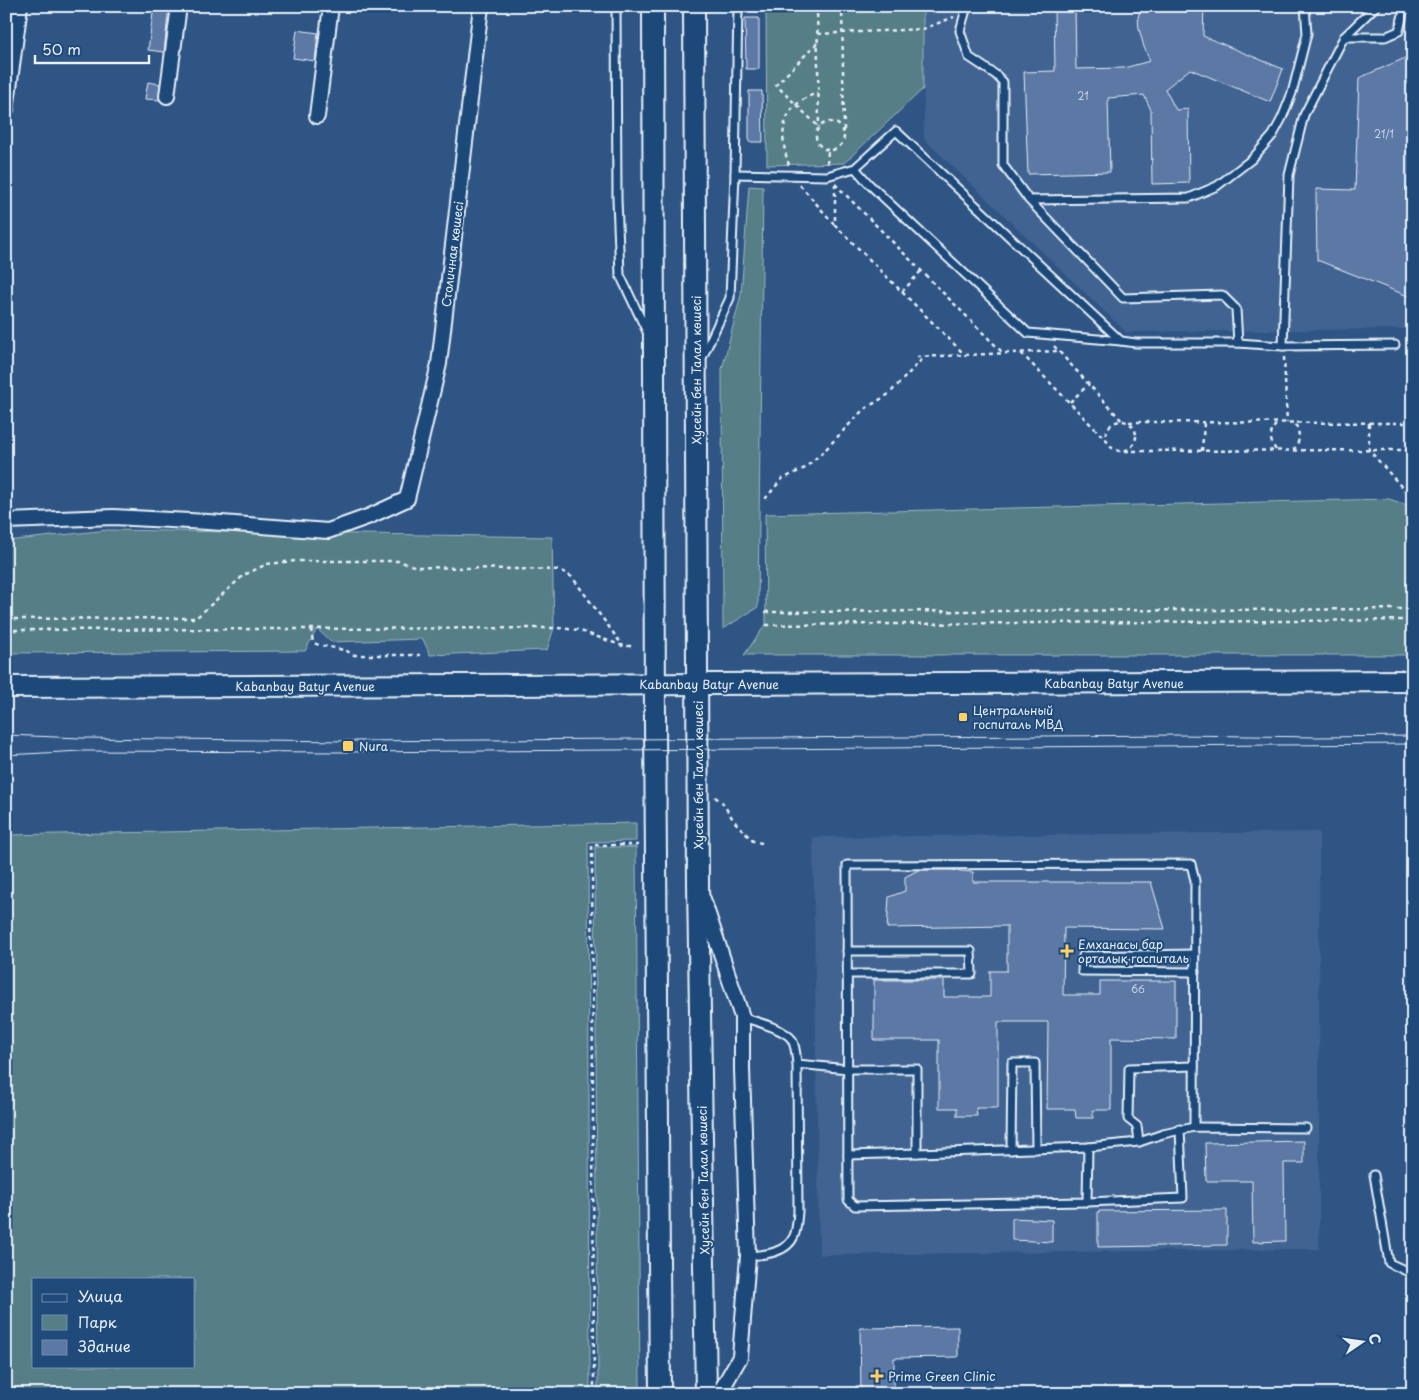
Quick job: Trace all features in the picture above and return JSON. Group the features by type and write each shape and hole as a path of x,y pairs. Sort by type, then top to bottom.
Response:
{"street":[{"path":"6,110 20,6"},
{"path":"167,96 179,6"},
{"path":"317,116 331,6"},
{"name":"Столичная көшесі","path":"6,521 113,517 328,531 370,516 407,499 439,364 481,6"},
{"path":"653,6 660,1394"},
{"name":"Хусейн бен Талал көшесі","path":"694,6 698,884 706,1394"},
{"name":"Kabanbay Batyr Avenue","path":"6,687 1413,681"},
{"path":"698,884 742,1017 748,1256 740,1358 719,1394"}],"lane":[{"path":"616,6 617,199 620,275 654,348"},
{"path":"696,372 730,298 735,174 738,6"},
{"path":"1029,200 1188,198 1217,186 1252,159 1272,135 1282,118 1292,93 1306,34 1305,6"},
{"path":"1283,346 1289,175 1304,115 1344,38 1376,6"},
{"path":"1344,38 1385,37 1399,31 1404,10 1402,6"},
{"path":"966,9 960,31 969,57 1003,82 1003,166 1029,200 1123,298 1222,295 1236,309 1238,343"},
{"path":"735,174 827,176 855,168 896,131 1122,341"},
{"path":"855,168 1028,333 1136,343 1238,343 1283,346 1395,345"},
{"path":"1180,1129 1183,1198 1087,1202 855,1206 848,1200 848,865 1191,864 1195,881 1194,1127"},
{"path":"847,951 972,951 972,974 848,974"},
{"path":"1195,954 1083,956 1082,971 1195,972"},
{"path":"742,1017 784,1033 791,1038 797,1064 798,1212 795,1234 788,1245 781,1249 769,1254 748,1256"},
{"path":"1011,1150 1012,1063 1034,1063 1036,1149"},
{"path":"797,1064 848,1069 918,1069 917,1153"},
{"path":"1138,1142 1137,1126 1128,1119 1129,1068 1194,1066"},
{"path":"848,1155 1088,1147 1138,1142 1180,1129 1194,1127 1306,1128"},
{"path":"1087,1202 1088,1147"},
{"path":"1374,1176 1389,1263 1413,1274"}],"path":[{"path":"842,6 844,141 837,149 828,151 819,146 816,136 819,127 818,7 842,6 923,6 966,9"},
{"path":"818,34 923,30 966,9"},
{"path":"818,42 776,85 819,127"},
{"path":"818,92 796,105 785,120 783,136 785,153 793,175 803,191 966,355"},
{"path":"819,127 828,122 837,124 844,131"},
{"path":"827,176 1003,353"},
{"path":"835,184 835,224"},
{"path":"902,292 921,271"},
{"path":"1043,334 1123,422"},
{"path":"1283,346 1287,423"},
{"path":"917,357 1059,351"},
{"path":"1021,353 1114,449 1126,451 1406,450"},
{"path":"764,499 782,479 805,468 863,410 889,394 925,356"},
{"path":"1069,402 1088,384"},
{"path":"1106,440 1108,428 1117,421 1408,423"},
{"path":"1126,451 1135,444 1136,432 1129,422"},
{"path":"1202,451 1204,423"},
{"path":"1276,450 1271,444 1270,436 1277,423"},
{"path":"1293,450 1298,445 1299,437 1294,423"},
{"path":"1369,423 1369,450 1413,500"},
{"path":"6,619 196,618 244,575 267,564 295,561 398,561 417,567 560,570 572,577 624,646"},
{"path":"765,612 1413,609"},
{"path":"766,624 1413,620"},
{"path":"6,630 558,628 578,630 624,646 634,646"},
{"path":"311,629 313,643 324,647 346,650 354,655 420,656"},
{"path":"698,785 722,802 734,822 753,841 766,844"},
{"path":"594,1394 592,845 656,845"}],"shaded area":[{"path":"923,6 1413,6 1413,329 1126,332 924,139"},
{"name":"Емханасы бар орталық госпиталь","path":"1319,832 1319,1249 819,1255 813,837"}],"green space":[{"path":"766,6 923,6 923,89 844,163 767,165"},
{"path":"749,186 763,187 758,607 723,629 722,369 741,295"},
{"path":"1389,499 1413,507 1413,655 744,655 766,624 765,514"},
{"path":"108,530 552,537 554,628 547,650 430,655 423,639 331,642 317,629 305,651 6,653 6,541"},
{"path":"636,823 636,841 588,842 590,1394 6,1394 6,835"},
{"path":"595,847 636,847 640,1394 598,1394"}],"building":[{"path":"154,6 169,6 164,52 148,50"},
{"path":"1054,6 1075,6 1076,69 1124,68 1150,61 1139,29 1138,17 1142,6 1204,6 1203,36 1283,69 1270,102 1190,69 1165,89 1176,110 1188,109 1189,183 1152,184 1151,110 1144,95 1108,98 1110,172 1028,174 1024,72 1055,71"},
{"path":"745,18 759,18 759,69 746,69"},
{"path":"297,30 318,33 315,61 293,58"},
{"path":"1410,56 1413,298 1317,260 1316,189 1355,190 1359,78"},
{"path":"148,82 160,84 159,100 145,99"},
{"path":"749,91 762,91 763,142 749,142"},
{"path":"918,870 973,872 973,882 1151,882 1165,929 1064,928 1063,995 1100,995 1100,981 1176,981 1176,1039 1111,1038 1111,1110 1093,1110 1093,1118 1076,1118 1075,1109 1047,1109 1048,1022 998,1022 998,1108 976,1108 977,1116 957,1116 957,1108 939,1108 939,1040 874,1040 874,980 944,980 944,997 990,997 990,971 1007,971 1007,926 887,928 889,897 905,891 905,877"},
{"path":"1304,1141 1304,1163 1284,1163 1285,1241 1253,1242 1252,1181 1206,1181 1205,1143"},
{"path":"1227,1210 1227,1245 1098,1247 1098,1211"},
{"path":"1012,1218 1052,1220 1052,1242 1012,1240"},
{"name":"Prime Green Clinic","path":"958,1327 958,1357 894,1358 894,1394 861,1394 860,1328"}],"tram line":[{"path":"6,735 81,738 348,741 1181,735 1413,736"},
{"path":"6,755 81,751 347,752 1413,744"}],"place":[{"name":"Центральный госпиталь МВД","path":"963,717"},
{"name":"Nura","path":"348,746"},
{"name":"Емханасы бар орталық госпиталь","path":"1067,951"},
{"name":"Prime Green Clinic","path":"877,1376"}]}
